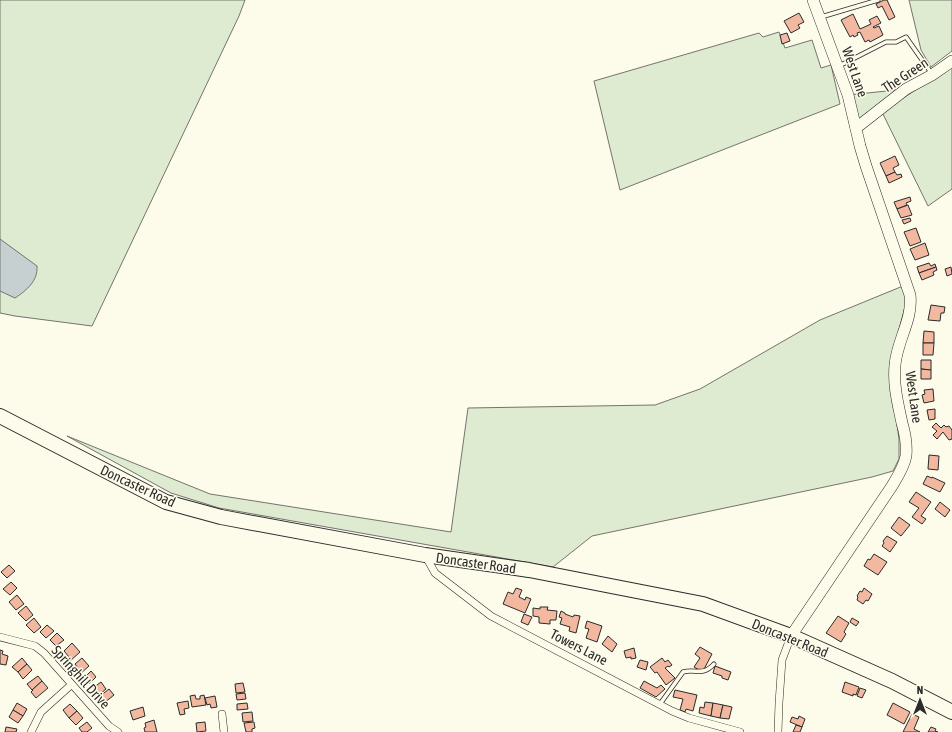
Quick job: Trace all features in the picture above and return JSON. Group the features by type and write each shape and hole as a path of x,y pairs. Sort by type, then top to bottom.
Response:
{"highway":[{"name":"Doncaster Road","path":"0,416 166,502 221,517 425,555 529,570 703,604 791,636 892,681 952,712"}],"street":[{"name":"West Lane","path":"778,732 782,660 791,636 892,486 903,466 906,456 906,440 896,391 895,370 897,350 910,314 910,294 866,166 839,66 813,0"},
{"name":"The Green","path":"856,128 906,89 932,75 952,61"},
{"name":"Towers Lane","path":"425,555 435,573 491,616 689,718 740,732"},
{"name":"Springhill Drive","path":"0,637 35,646 109,726 118,732"},
{"path":"31,732 41,712 71,685"},
{"path":"222,714 224,732 233,732"}],"lane":[{"path":"820,18 878,0"},
{"path":"839,66 886,42 896,42 906,37 932,75"},
{"path":"660,704 683,672 687,670 701,672 708,670 714,664"}],"green space":[{"path":"0,0 245,0 239,16 92,326 0,313"},
{"path":"909,0 952,0 952,51 931,67 921,50"},
{"path":"779,32 785,48 812,40 821,68 831,65 840,104 620,190 594,81 759,33 763,37"},
{"path":"952,66 952,189 928,206 882,112"},
{"path":"906,89 856,128 848,95"},
{"path":"903,286 906,303 893,352 891,383 899,439 899,459 893,471 872,477 592,536 553,567 219,508 171,493 67,436 210,494 451,532 468,408 655,405 700,389 820,320"}],"shaded area":[{"path":"0,239 37,266 34,281 24,292 15,298 0,291"}],"building":[{"path":"887,0 895,17 889,20 882,6 878,8 876,4"},
{"path":"799,13 804,22 798,25 800,28 791,33 784,21"},
{"path":"853,14 860,29 871,24 869,20 877,16 881,23 873,27 879,26 883,35 870,42 869,40 865,42 860,32 854,37 853,35 850,37 841,20"},
{"path":"787,33 790,41 782,44 780,35"},
{"path":"895,156 899,165 893,168 895,172 886,176 880,163"},
{"path":"895,172 897,175 901,174 902,177 889,183 886,176"},
{"path":"910,197 911,201 906,203 907,205 897,209 894,202"},
{"path":"908,205 912,215 901,218 897,209"},
{"path":"910,218 911,221 904,224 902,220"},
{"path":"916,228 921,242 910,246 904,232"},
{"path":"925,243 929,255 915,260 910,249"},
{"path":"929,263 931,266 935,264 936,267 919,273 917,267"},
{"path":"936,267 937,270 933,272 934,275 922,280 919,273"},
{"path":"951,267 952,274 947,276 945,269"},
{"path":"931,305 945,307 944,313 941,313 940,321 928,320"},
{"path":"924,331 934,332 934,343 923,343"},
{"path":"923,343 934,343 933,355 923,355"},
{"path":"921,360 931,360 931,370 921,369"},
{"path":"921,369 931,370 931,379 921,379"},
{"path":"933,389 934,401 924,403 922,395 925,394 924,390"},
{"path":"935,409 935,419 929,420 927,410"},
{"path":"936,423 941,428 944,425 946,427 949,426 952,430 952,439 949,440 943,432 937,439 933,435 937,431 932,427"},
{"path":"929,455 939,456 938,470 928,469"},
{"path":"927,476 945,483 940,492 923,484"},
{"path":"916,492 931,502 921,516 926,519 922,524 912,517 919,508 909,502"},
{"path":"940,502 950,510 945,517 935,509"},
{"path":"899,517 910,525 901,536 891,528"},
{"path":"887,536 897,542 890,552 882,546 884,543 883,541"},
{"path":"874,554 887,562 878,575 864,566 868,559 870,560"},
{"path":"9,565 15,571 7,578 1,572"},
{"path":"11,582 17,588 10,595 3,589"},
{"path":"516,588 522,590 519,597 525,600 526,597 531,599 525,613 503,604 508,592 513,594"},
{"path":"864,588 872,594 868,601 866,600 863,604 857,600 857,596"},
{"path":"17,595 24,604 16,610 9,602"},
{"path":"26,606 33,615 26,621 18,613"},
{"path":"540,607 548,607 547,610 557,611 556,620 550,620 550,624 539,623 539,617 533,616 533,608 540,609"},
{"path":"561,611 573,617 574,615 580,616 576,633 569,631 570,627 560,624 562,618 559,617"},
{"path":"524,614 532,617 528,625 521,622"},
{"path":"838,616 849,623 844,632 846,634 841,642 826,633"},
{"path":"34,618 41,627 34,633 26,625"},
{"path":"852,618 859,622 856,626 850,622"},
{"path":"587,621 602,626 597,642 586,638 589,629 585,628"},
{"path":"47,625 54,631 46,638 40,632"},
{"path":"57,633 64,640 56,646 50,640"},
{"path":"608,636 617,644 612,652 602,644"},
{"path":"72,643 80,652 69,662 67,658 69,657 64,651"},
{"path":"700,647 712,654 703,671 694,667 700,658 695,654"},
{"path":"634,648 636,658 626,658 624,651"},
{"path":"0,650 3,651 2,654 8,656 6,665 0,664"},
{"path":"22,658 27,664 18,672 12,667"},
{"path":"82,658 89,666 80,674 75,669 77,667 75,664"},
{"path":"662,658 665,662 668,660 672,665 665,668 675,678 666,685 657,672 655,673 650,667"},
{"path":"640,660 648,662 646,670 637,667"},
{"path":"27,664 32,670 23,679 18,672"},
{"path":"715,666 731,672 728,680 713,673"},
{"path":"91,671 96,677 89,684 84,678"},
{"path":"38,676 42,681 32,690 27,684"},
{"path":"42,681 48,688 36,698 31,692"},
{"path":"644,681 657,688 661,685 665,689 656,697 640,688"},
{"path":"101,682 106,689 99,695 93,688"},
{"path":"845,682 859,687 856,695 853,694 853,696 842,692"},
{"path":"243,683 245,692 236,693 235,684"},
{"path":"860,688 866,690 862,698 857,696"},
{"path":"109,689 114,695 104,703 99,697"},
{"path":"675,690 697,695 693,711 686,709 685,712 680,710 683,699 673,697"},
{"path":"245,693 246,699 237,700 236,694"},
{"path":"195,695 196,699 200,699 200,696 204,695 206,705 192,707 190,696"},
{"path":"215,696 217,707 211,708 210,704 207,705 205,698"},
{"path":"188,701 189,708 184,709 185,714 180,715 177,703"},
{"path":"705,702 713,703 711,716 699,713 700,707 704,708"},
{"path":"17,703 27,709 23,716 13,710"},
{"path":"247,703 248,709 237,710 237,704"},
{"path":"713,703 723,705 720,718 711,716"},
{"path":"893,703 910,712 904,724 887,715"},
{"path":"70,704 77,711 69,718 63,710"},
{"path":"723,705 732,707 729,719 720,718"},
{"path":"143,707 145,716 133,720 130,711"},
{"path":"13,710 23,716 18,723 9,717"},
{"path":"77,711 83,718 76,725 69,718"},
{"path":"252,712 253,721 243,722 242,713"},
{"path":"912,714 919,717 914,729 920,732 903,732"},
{"path":"799,716 805,719 802,727 790,722 792,717 798,719"},
{"path":"154,720 157,732 145,732 145,723"},
{"path":"87,722 92,728 87,732 82,732 79,728"},
{"path":"205,722 206,731 197,732 196,723"},
{"path":"254,722 255,728 252,729 252,732 246,732 244,723"},
{"path":"796,725 802,727 800,732 793,732"},
{"path":"6,727 17,729 16,732 5,732"},
{"path":"931,727 936,729 935,731 938,732 928,732"}]}
